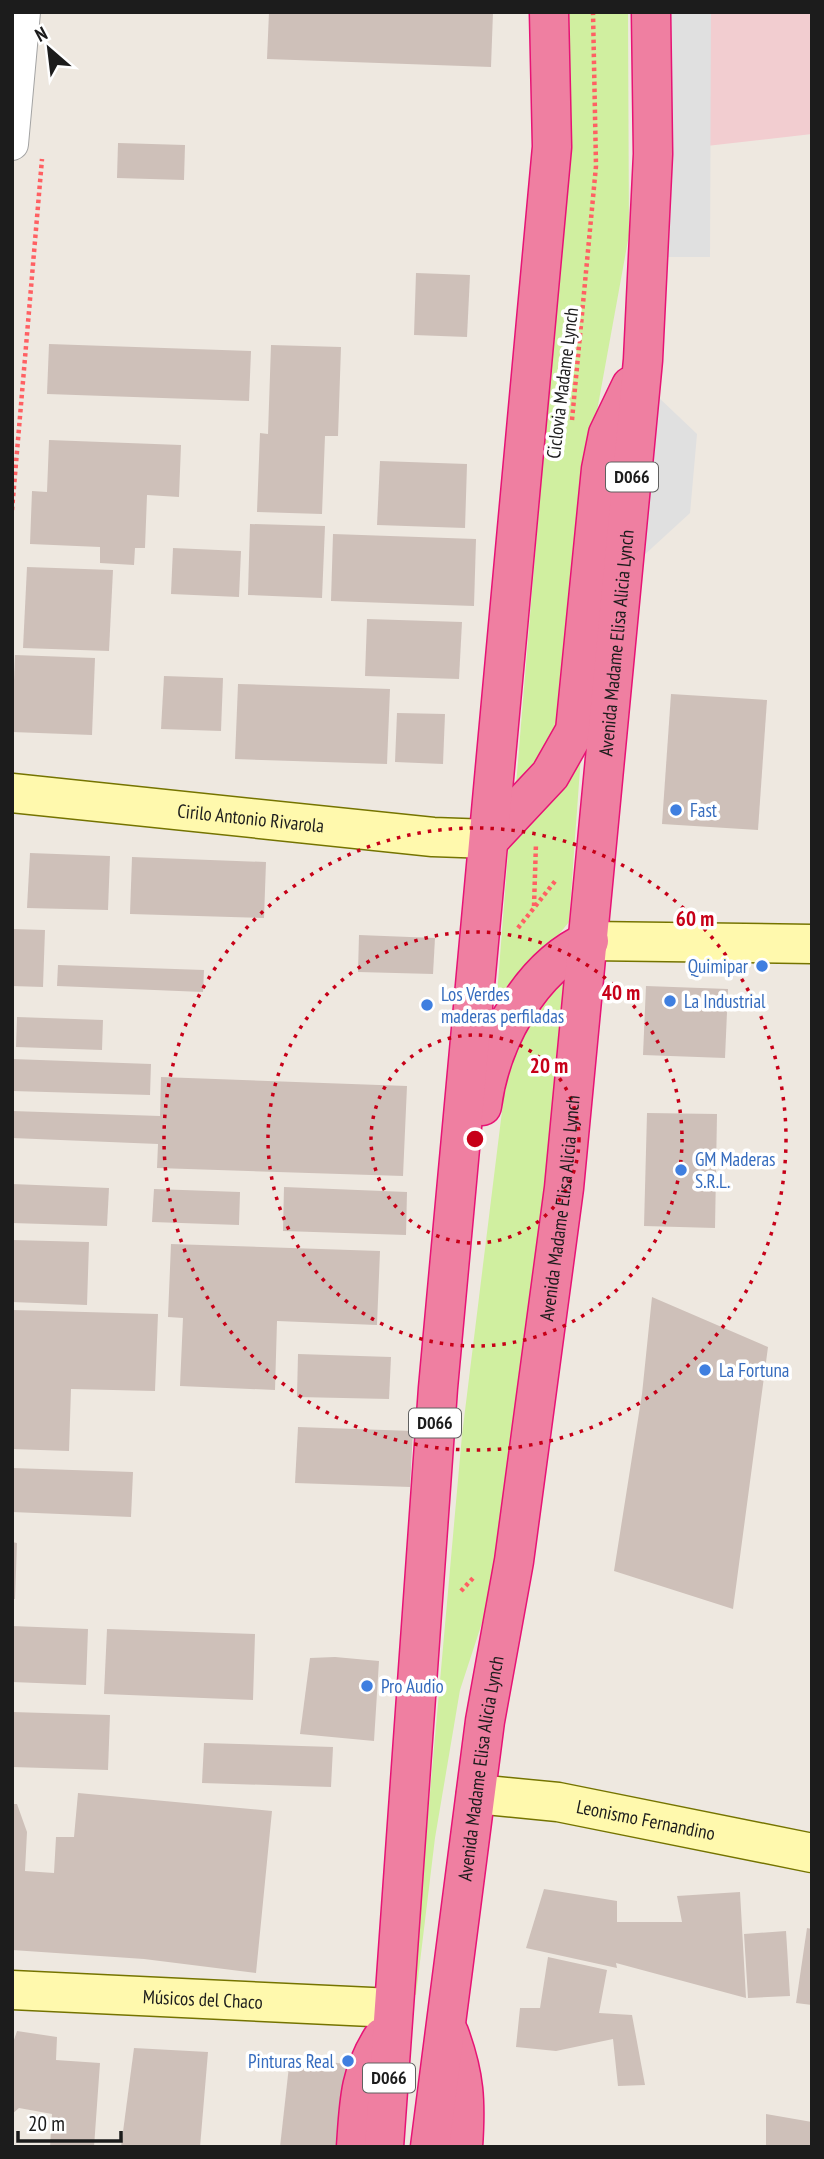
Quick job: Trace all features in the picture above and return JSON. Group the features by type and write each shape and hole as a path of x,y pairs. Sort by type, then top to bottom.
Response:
{"highway":[{"name":"D066","path":"384,2147 438,1388 552,147 549,12"},
{"name":"Avenida Madame Elisa Alicia Lynch","path":"430,2147 444,2022 485,1721 513,1560 564,1188 643,360 653,154 651,12"},
{"path":"490,839 550,775 576,731 601,469 608,434 643,360"},
{"path":"438,1388 457,1338 485,1082 510,1025 539,977 570,950 589,941"},
{"path":"356,2147 362,2078 369,2058 393,2016"},
{"path":"444,2022 461,2067 466,2099 463,2147"}],"street":[{"path":"12,144 24,12"},
{"name":"Cirilo Antonio Rivarola","path":"12,793 433,837 490,839"},
{"path":"589,941 812,944"},
{"name":"Leonismo Fernandino","path":"476,1794 558,1802 812,1853"},
{"name":"Músicos del Chaco","path":"12,1990 393,2016"}],"path":[{"name":"Ciclovia Madame Lynch","path":"571,427 581,349 596,166 593,12"},
{"path":"12,510 43,150"},
{"path":"534,906 536,830"},
{"path":"514,932 558,877"},
{"path":"421,1607 447,1606 489,1560 513,1560"}],"shaded area":[{"path":"667,12 711,12 710,257 667,257"},
{"path":"683,12 812,12 812,134 680,149"},
{"path":"657,396 697,434 690,513 642,557"}],"green space":[{"path":"565,12 628,12 629,235 591,444 562,716 544,758 516,785 567,170"},
{"path":"581,755 569,922 525,976 495,1020 509,841"},
{"path":"567,971 519,1437 496,1580 460,1690 435,1838 416,1995 412,1994 462,1435 504,1095 520,1033"}],"building":[{"path":"269,12 493,12 491,67 267,59"},
{"path":"118,143 185,145 184,180 117,178"},
{"path":"416,273 470,275 467,337 414,335"},
{"path":"49,344 251,351 249,401 47,394"},
{"path":"271,345 341,347 338,436 325,436 322,514 257,512 260,433 268,434"},
{"path":"49,440 181,445 179,497 147,495 145,548 135,548 134,565 100,563 100,547 30,544 32,491 47,492"},
{"path":"380,461 467,464 465,528 377,525"},
{"path":"250,524 325,526 322,598 248,595"},
{"path":"333,534 476,539 474,606 331,601"},
{"path":"173,548 241,551 239,597 171,594"},
{"path":"27,567 113,570 109,651 23,648"},
{"path":"367,619 462,622 459,679 365,676"},
{"path":"15,655 95,658 92,735 12,732"},
{"path":"164,676 223,678 221,731 161,729"},
{"path":"238,684 390,689 387,764 235,759"},
{"path":"671,694 767,700 758,830 662,824"},
{"path":"397,713 445,714 443,764 395,762"},
{"path":"30,853 110,856 108,910 27,908"},
{"path":"132,857 266,862 264,918 130,914"},
{"path":"12,929 45,930 43,987 12,986"},
{"path":"359,935 435,938 433,974 358,972"},
{"path":"58,965 204,970 203,992 57,986"},
{"path":"646,986 728,989 725,1058 643,1055"},
{"path":"17,1017 103,1020 102,1050 16,1047"},
{"path":"12,1059 151,1064 150,1095 12,1091"},
{"path":"161,1077 407,1086 403,1176 157,1168 158,1144 12,1138 12,1111 160,1116"},
{"name":"GM Maderas S.R.L.","path":"647,1113 717,1114 715,1228 644,1226"},
{"path":"12,1184 109,1188 107,1226 12,1223"},
{"path":"284,1187 407,1192 406,1235 283,1231"},
{"path":"154,1189 240,1192 239,1225 152,1222"},
{"path":"12,1240 89,1242 87,1305 12,1302"},
{"path":"171,1244 380,1251 377,1325 277,1321 275,1390 180,1386 183,1318 168,1317"},
{"path":"652,1297 768,1347 733,1609 614,1571 642,1394"},
{"path":"12,1310 158,1314 155,1391 71,1389 69,1451 12,1449"},
{"path":"298,1354 391,1357 389,1399 297,1397"},
{"path":"298,1427 413,1431 410,1487 295,1483"},
{"path":"12,1468 133,1472 131,1517 12,1512"},
{"path":"12,1542 17,1543 15,1599 12,1599"},
{"path":"12,1626 88,1629 86,1685 12,1682"},
{"path":"107,1629 255,1634 253,1700 104,1694"},
{"path":"310,1658 379,1661 374,1741 300,1734"},
{"path":"12,1712 110,1715 108,1770 12,1767"},
{"path":"204,1743 333,1747 331,1787 202,1783"},
{"path":"78,1793 272,1811 256,1973 144,1959 12,1950 12,1804 17,1804 27,1832 25,1871 54,1873 56,1837 74,1837"},
{"path":"544,1889 617,1901 617,1922 682,1922 677,1896 740,1892 746,1998 616,1963 617,1968 526,1948"},
{"path":"807,1928 812,1929 812,2005 796,2003"},
{"path":"786,1931 790,1996 748,1998 744,1934"},
{"path":"548,1957 607,1970 599,2013 632,2015 645,2085 618,2086 613,2039 556,2051 516,2047 520,2008 540,2008"},
{"path":"17,2031 57,2037 56,2060 100,2063 94,2147 50,2147 52,2114 19,2108 12,2114 12,2046"},
{"path":"134,2048 208,2052 200,2147 121,2147"},
{"path":"290,2057 353,2065 343,2147 280,2147"},
{"path":"766,2114 812,2122 812,2147 766,2147"}],"place":[{"name":"Fast","path":"676,810"},
{"name":"Quimipar","path":"762,966"},
{"name":"La Industrial","path":"670,1001"},
{"name":"Los Verdes maderas perfiladas","path":"427,1005"},
{"name":"GM Maderas S.R.L.","path":"681,1170"},
{"name":"La Fortuna","path":"705,1370"},
{"name":"Pro Audio","path":"367,1686"},
{"name":"Pinturas Real","path":"348,2061"}]}
